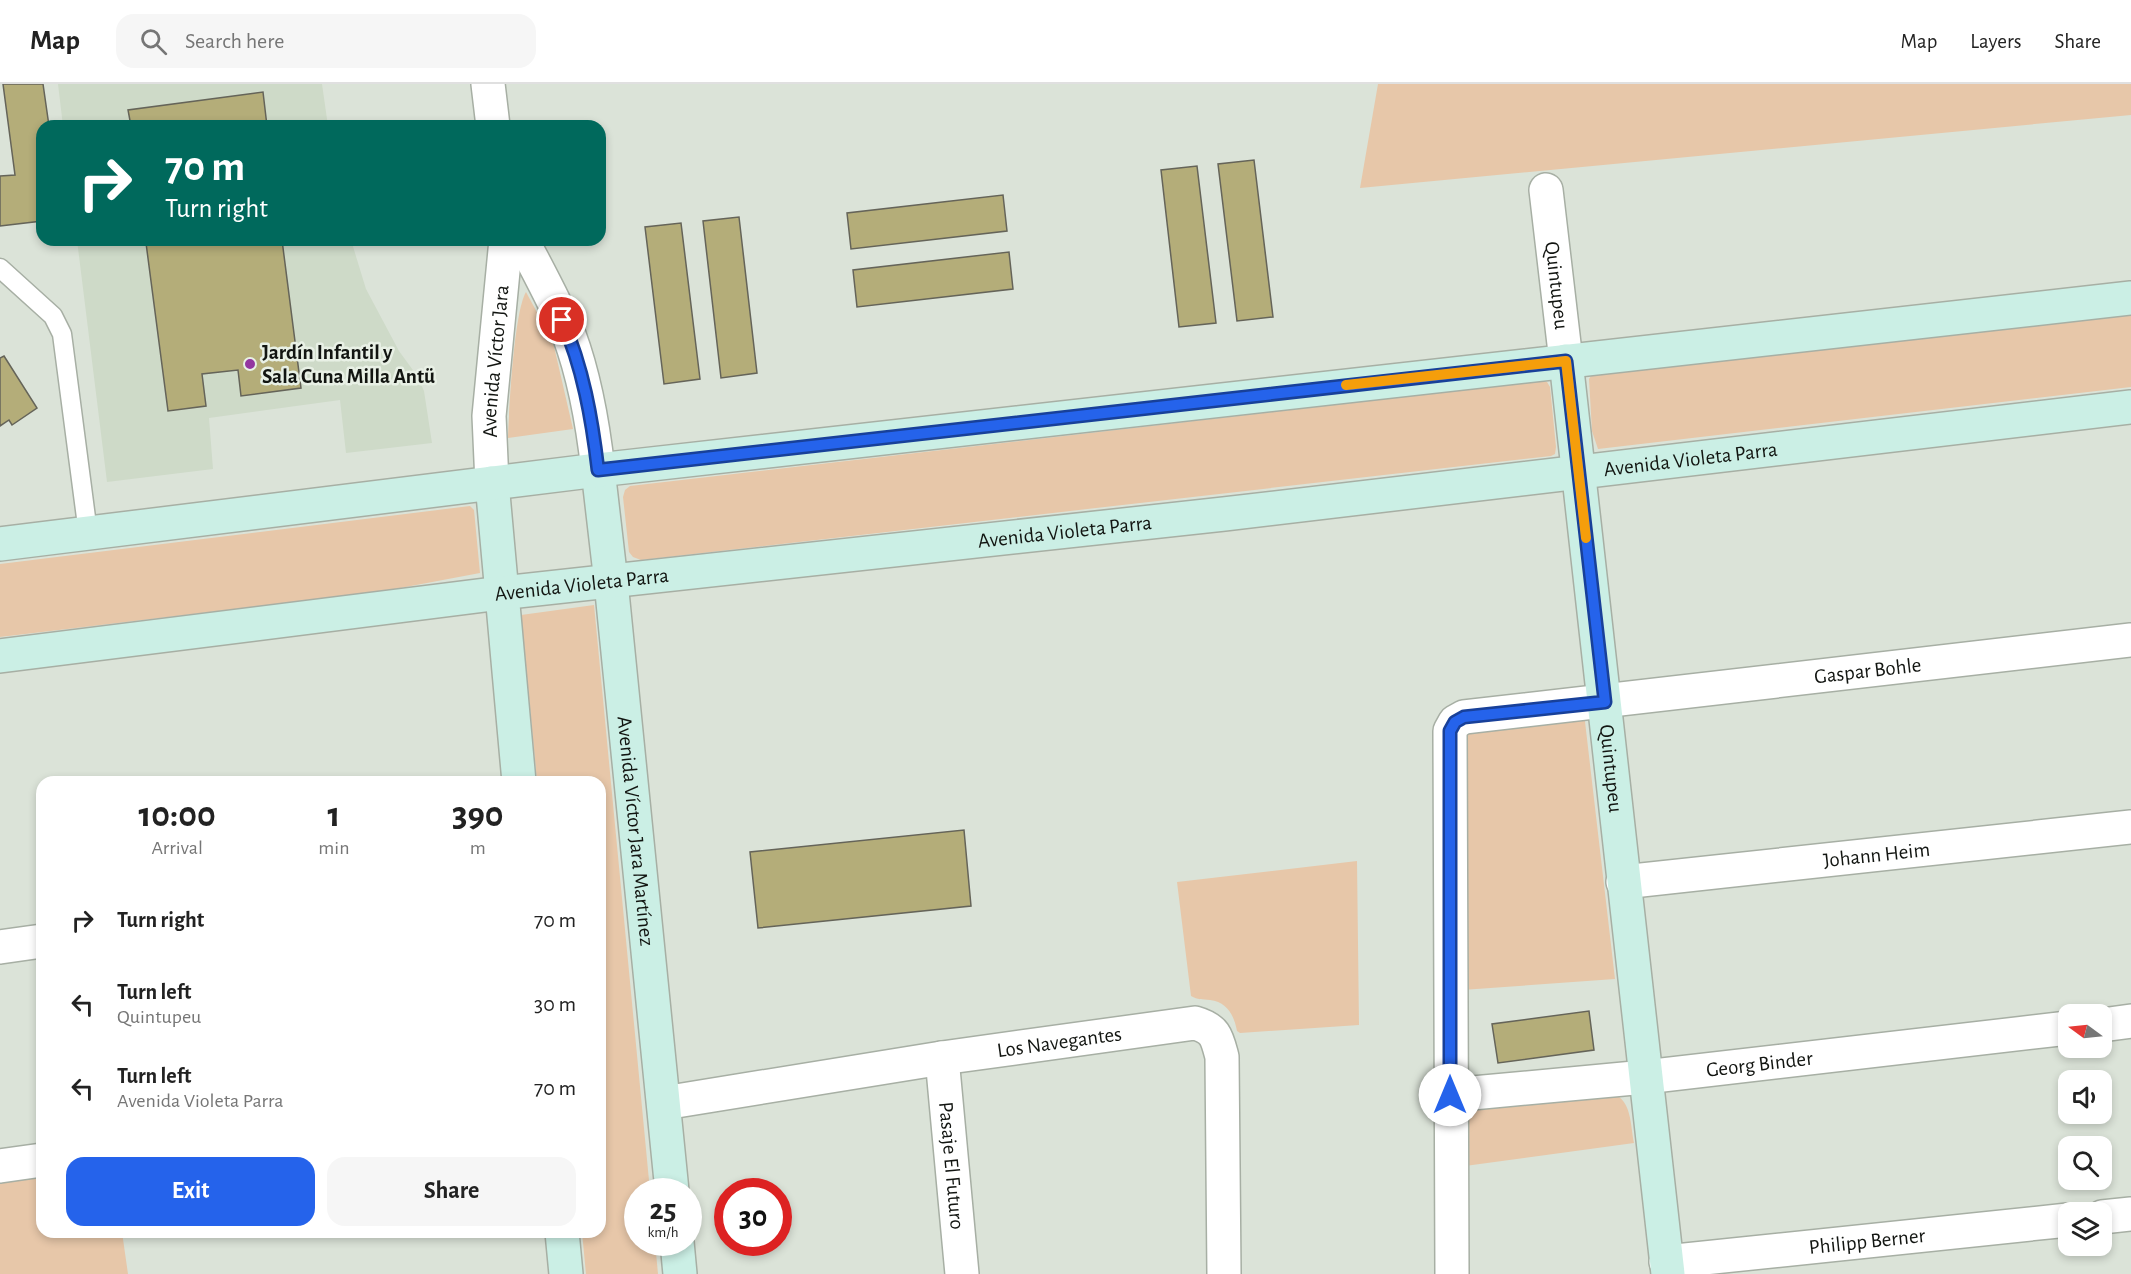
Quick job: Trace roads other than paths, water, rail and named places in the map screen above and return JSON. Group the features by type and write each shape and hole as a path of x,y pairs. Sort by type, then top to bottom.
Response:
{"main road":[{"path":"0,544 598,470 2131,298"},
{"name":"Quintupeu","path":"1566,361 1667,1268"},
{"name":"Avenida Violeta Parra","path":"0,656 501,593 1212,515 2131,407"},
{"name":"Avenida Víctor Jara Martínez","path":"598,470 671,1178"},
{"path":"492,483 518,776"},
{"path":"563,1238 566,1274"},
{"path":"678,1256 680,1274"}],"street":[{"path":"488,84 493,120"},
{"name":"Quintupeu","path":"1546,190 1566,361"},
{"name":"Avenida Víctor Jara","path":"492,483 489,416 505,246"},
{"name":"Avenida Víctor Jara","path":"525,246 569,335 577,359 594,433 598,470"},
{"name":"Gaspar Bohle","path":"1450,1095 1450,731 1455,722 1464,717 2131,640"},
{"name":"Johann Heim","path":"1623,882 2131,827"},
{"path":"0,947 36,942"},
{"path":"2112,1023 2131,1021"},
{"name":"Los Navegantes","path":"664,1103 942,1058 1195,1023 1206,1026 1214,1032 1222,1057 1224,1274"},
{"name":"Georg Binder","path":"1450,1095 1645,1077 2058,1029"},
{"name":"Pasaje El Futuro","path":"942,1058 962,1274"},
{"path":"1450,1095 1452,1274"},
{"path":"0,1166 36,1161"},
{"path":"2112,1216 2131,1214"},
{"name":"Philipp Berner","path":"1667,1268 2058,1221"}],"lane":[{"path":"0,268 53,316 62,334 88,533"}],"place":[{"name":"Jardín Infantil y Sala Cuna Milla Antü","path":"250,364"}]}
